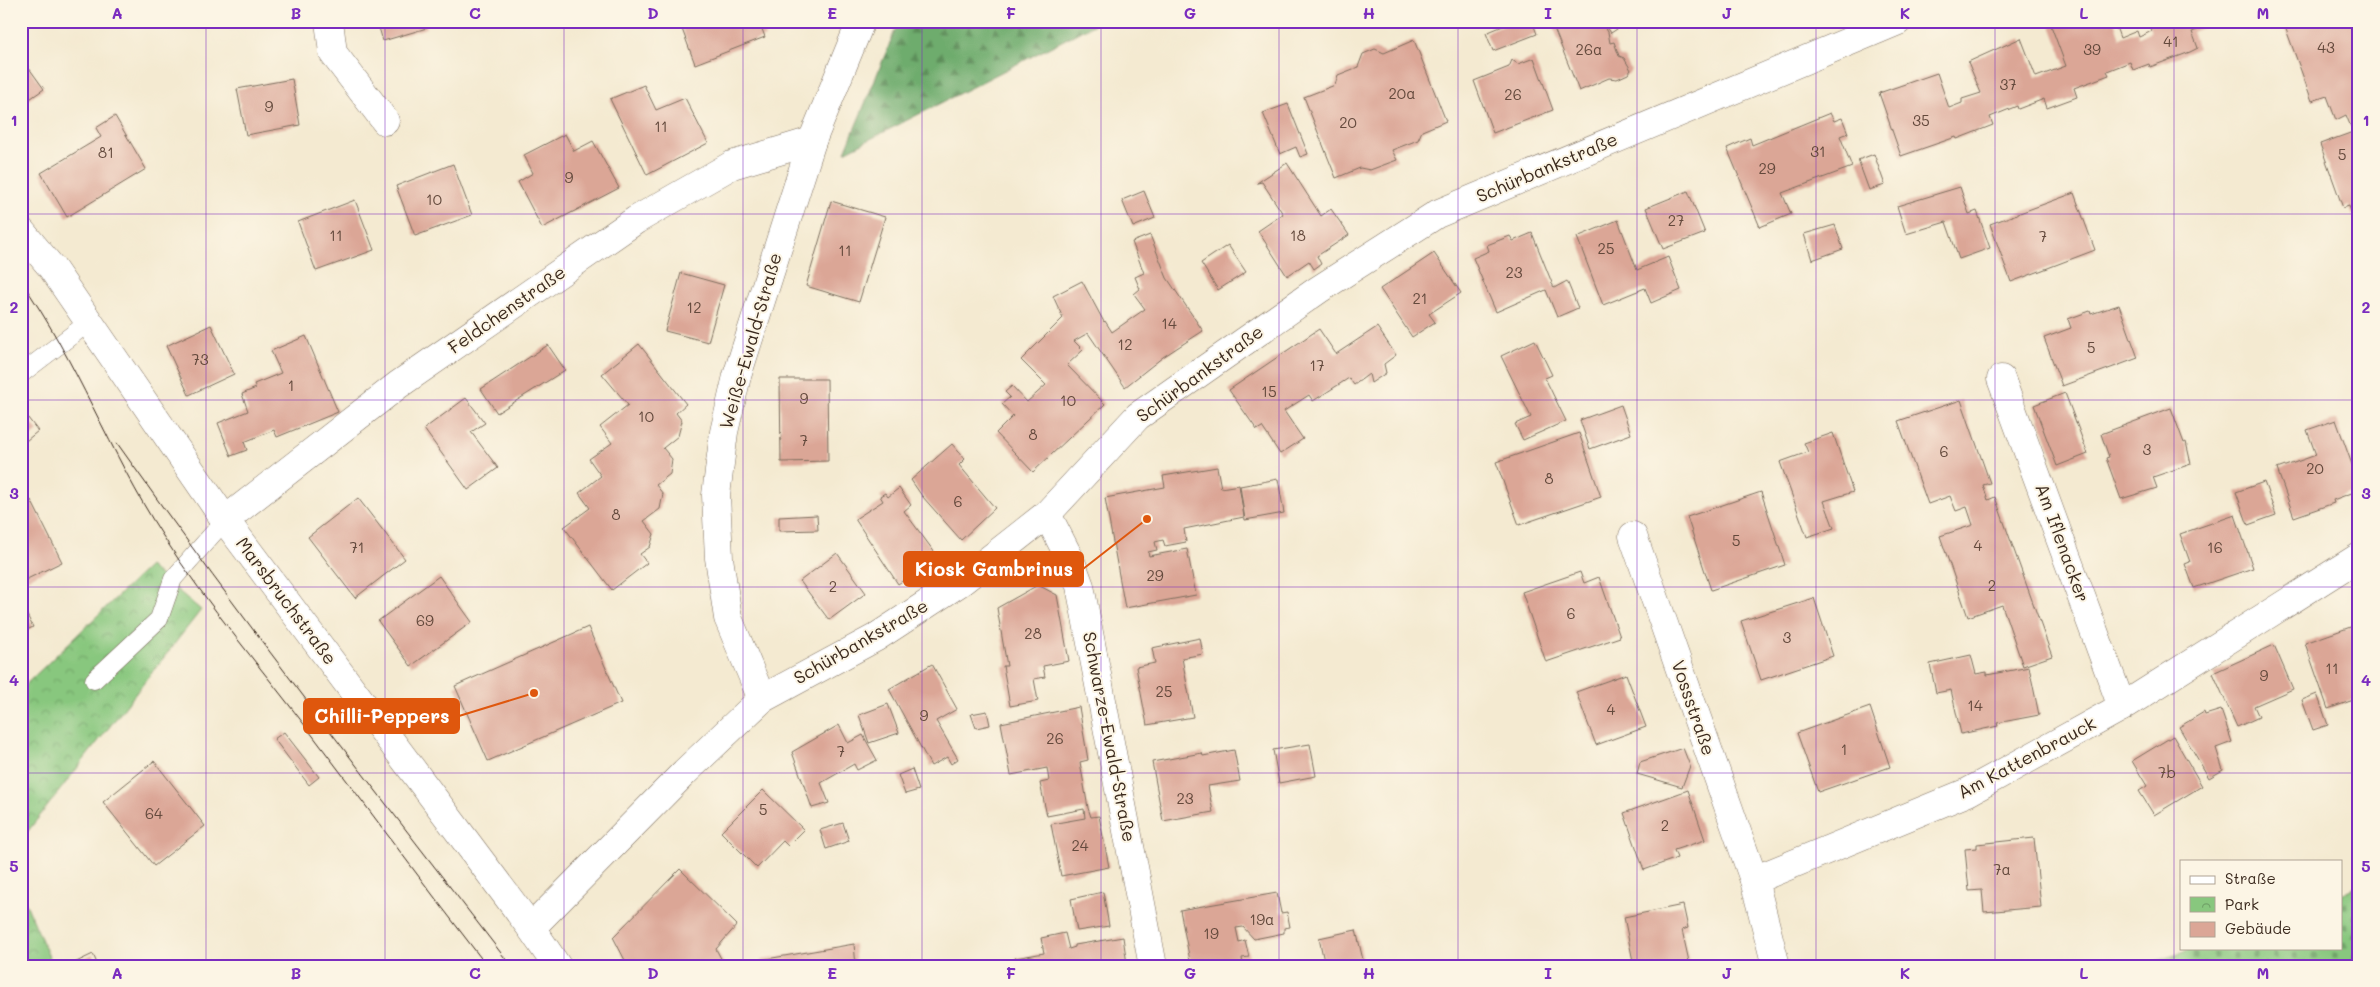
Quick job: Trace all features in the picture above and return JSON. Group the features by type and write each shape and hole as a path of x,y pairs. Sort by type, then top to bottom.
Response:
{"street":[{"path":"329,21 333,53 385,121"},
{"name":"Weiße-Ewald-Straße","path":"762,699 728,618 719,558 716,495 724,432 737,376 812,141 862,21"},
{"name":"Schürbankstraße","path":"531,928 685,772 762,699 891,628 962,581 1047,514 1138,416 1318,290 1437,214 1898,21"},
{"name":"Feldchenstraße","path":"225,520 398,385 636,220 732,165 812,141"},
{"name":"Marsbruchstraße","path":"21,231 52,268 225,520 531,928 557,966"},
{"name":"Am Iflenacker","path":"2001,379 2122,707"},
{"name":"Schwarze-Ewald-Straße","path":"1047,514 1070,559 1080,586 1153,966"},
{"name":"Vossstraße","path":"1633,536 1754,880"},
{"name":"Am Kattenbrauck","path":"1754,880 1968,792 2122,707 2359,557"},
{"path":"1754,880 1776,966"}],"lane":[{"path":"21,374 89,322"},
{"path":"94,680 159,619 173,579 225,520"}],"green space":[{"path":"899,21 1101,21 845,152"},
{"path":"149,566 201,610 21,840 21,689"},
{"path":"2359,885 2359,966 2139,966 2191,950 2342,950 2342,894"},
{"path":"21,892 53,966 21,966"}],"building":[{"path":"377,21 425,21 427,28 383,41"},
{"path":"679,21 759,21 765,37 695,64"},
{"path":"1515,21 1532,21 1537,34 1493,51 1486,33"},
{"path":"1551,21 1601,21 1608,32 1610,43 1614,42 1619,56 1624,58 1631,70 1628,74 1617,79 1609,78 1579,91"},
{"path":"1603,21 1629,21 1611,33"},
{"path":"2056,21 2114,21 2120,38 2137,31 2139,37 2152,31 2148,21 2220,21 2192,32 2198,48 2190,52 2150,67 2149,64 2133,70 2130,62 2107,71 2109,75 2074,88 2077,97 2047,108 2044,99 2018,109 2017,106 1990,117 1993,125 1957,139 1956,137 1901,156 1879,93 1937,73 1949,108 1962,103 1962,99 1981,93 1968,62 2021,38 2036,77 2066,66 2050,23"},
{"path":"2283,21 2352,21 2359,42 2359,54 2357,55 2359,60 2359,232 2349,206 2343,208 2320,144 2353,132 2346,115 2336,120 2327,96 2312,101"},
{"path":"1414,40 1446,121 1422,131 1418,140 1392,150 1397,160 1370,170 1360,168 1336,178 1304,97 1335,85 1338,75 1358,67 1363,54 1375,49 1384,53"},
{"path":"21,57 44,89 21,105"},
{"path":"1534,58 1553,110 1493,133 1474,81 1509,67 1512,60 1518,64"},
{"path":"292,79 300,125 246,135 237,89"},
{"path":"644,85 656,110 685,98 708,143 647,175 610,99"},
{"path":"1288,104 1308,154 1300,157 1296,147 1280,154 1263,113"},
{"path":"1830,113 1834,121 1842,118 1848,133 1840,136 1852,167 1782,193 1791,214 1760,227 1727,148 1750,138 1752,145"},
{"path":"115,116 146,169 67,217 41,173 101,137 96,128"},
{"path":"565,134 574,151 593,141 619,188 542,228 518,182 533,173 524,155"},
{"path":"1874,154 1885,185 1869,190 1858,160"},
{"path":"1287,163 1321,216 1331,209 1349,235 1317,256 1321,264 1314,269 1309,261 1287,276 1258,231 1283,214 1262,182 1257,183"},
{"path":"453,164 472,215 415,236 396,186"},
{"path":"1960,187 1969,214 1977,211 1990,248 1959,259 1946,222 1906,234 1897,206"},
{"path":"1144,191 1155,218 1133,227 1122,200"},
{"path":"1688,191 1705,233 1663,249 1646,208"},
{"path":"2074,193 2095,250 2011,282 1990,224"},
{"path":"355,200 374,250 316,271 298,222"},
{"path":"831,201 885,217 859,302 806,286"},
{"path":"1618,220 1637,270 1668,257 1681,290 1651,303 1645,288 1603,305 1577,237"},
{"path":"1835,225 1843,249 1812,260 1804,234"},
{"path":"1532,233 1554,288 1567,281 1578,308 1557,317 1546,290 1496,312 1473,258 1489,251 1487,245 1510,236 1513,241"},
{"path":"1150,235 1167,278 1203,331 1163,357 1125,387 1088,333 1074,341 1083,350 1067,365 1105,404 1033,472 996,433 1013,416 1002,404 1010,397 1005,392 1012,386 1027,402 1046,385 1021,360 1063,318 1053,296 1082,281 1104,322 1112,332 1145,309 1134,294 1140,289 1135,277 1144,273 1132,242"},
{"path":"1228,245 1246,272 1218,290 1201,263"},
{"path":"1434,253 1461,293 1429,314 1435,322 1412,337 1380,289"},
{"path":"681,273 724,285 708,342 665,331"},
{"path":"2119,305 2138,358 2062,386 2044,338 2071,328 2068,319 2090,311 2091,314"},
{"path":"211,325 234,374 189,395 166,346"},
{"path":"1377,327 1396,355 1384,364 1386,373 1371,383 1369,374 1354,385 1349,378 1313,401 1309,395 1284,411 1303,439 1280,454 1262,427 1257,430 1229,390 1319,329 1336,354"},
{"path":"306,336 338,412 277,437 274,430 244,442 247,450 231,456 218,423 248,411 242,394 256,388 254,384 281,373 271,351"},
{"path":"1535,340 1552,375 1545,378 1566,421 1523,440 1515,424 1531,417 1501,356"},
{"path":"639,344 686,404 676,413 682,421 678,436 663,448 672,459 670,474 656,485 663,494 660,509 644,521 654,534 650,547 640,554 647,563 612,590 564,527 590,508 579,493 601,476 589,459 612,443 600,427 628,405 602,374"},
{"path":"548,345 565,370 497,413 481,389"},
{"path":"780,379 827,379 828,461 781,462"},
{"path":"2065,393 2088,454 2057,466 2034,405"},
{"path":"466,398 485,423 471,432 498,468 468,490 424,429"},
{"path":"1961,400 1990,483 1983,485 1988,500 1995,497 2052,656 2023,666 2002,605 1968,617 1940,536 1973,525 1967,507 1956,511 1950,496 1928,504 1898,421"},
{"path":"1621,405 1631,434 1590,449 1580,420"},
{"path":"2171,408 2184,443 2186,442 2191,464 2153,477 2157,488 2121,499 2106,458 2109,457 2101,434"},
{"path":"21,409 38,431 21,445"},
{"path":"2336,420 2354,470 2359,468 2359,495 2357,491 2333,500 2334,503 2294,517 2277,469 2316,455 2307,430"},
{"path":"1579,433 1601,497 1519,525 1496,462"},
{"path":"1833,433 1853,492 1824,501 1834,528 1807,537 1780,462 1808,452 1804,443"},
{"path":"952,444 965,459 959,465 995,508 961,540 922,496 911,480"},
{"path":"1217,467 1221,488 1239,485 1244,517 1184,529 1186,542 1165,546 1163,540 1155,542 1157,550 1148,552 1149,556 1187,549 1196,595 1125,608 1105,498 1165,487 1163,476"},
{"path":"1278,479 1284,513 1245,520 1240,486"},
{"path":"2264,482 2276,515 2248,525 2236,492"},
{"path":"899,488 911,505 904,511 938,557 898,584 855,519 883,501 880,496 885,493 888,497"},
{"path":"1761,492 1785,565 1711,590 1687,517"},
{"path":"358,498 405,559 355,598 308,537"},
{"path":"31,500 62,562 21,582 21,505"},
{"path":"817,515 818,530 779,531 779,517"},
{"path":"2235,515 2253,568 2194,588 2185,564 2190,562 2180,534"},
{"path":"837,553 866,593 829,620 800,581"},
{"path":"1580,572 1584,583 1599,577 1620,637 1546,662 1522,592"},
{"path":"439,576 472,622 411,666 378,621"},
{"path":"1038,585 1057,595 1069,661 1043,666 1045,677 1034,679 1038,701 1010,706 1003,666 1007,666 997,608"},
{"path":"1814,598 1833,656 1761,680 1741,621"},
{"path":"21,603 33,627 21,633"},
{"path":"2359,624 2359,698 2328,709 2305,643"},
{"path":"588,627 621,703 488,761 455,686"},
{"path":"1200,638 1203,654 1182,658 1193,717 1147,725 1136,667 1155,663 1152,648"},
{"path":"2274,645 2293,689 2254,706 2259,717 2237,727 2213,673"},
{"path":"1971,655 1976,674 1987,672 1987,675 2029,667 2039,715 1997,723 1998,726 1961,734 1951,690 1936,693 1930,664"},
{"path":"932,664 957,709 936,721 958,759 951,764 947,757 931,766 889,689"},
{"path":"1626,674 1646,727 1596,745 1576,692"},
{"path":"2317,694 2328,725 2313,730 2302,700"},
{"path":"888,704 899,733 869,743 859,715"},
{"path":"1079,707 1088,760 1080,762 1088,808 1091,817 1099,816 1109,867 1061,876 1051,824 1085,818 1084,809 1047,816 1040,783 1049,781 1047,768 1011,775 1001,723"},
{"path":"1870,707 1890,767 1818,792 1797,733"},
{"path":"2221,710 2232,742 2216,748 2223,770 2209,778 2179,727 2204,712 2205,715"},
{"path":"987,711 990,725 976,728 971,714"},
{"path":"839,725 848,743 863,735 877,760 857,770 854,764 821,783 829,803 812,808 792,752"},
{"path":"284,732 319,777 309,785 274,739"},
{"path":"2173,736 2202,786 2154,815 2139,791 2147,786 2132,761"},
{"path":"1310,744 1316,776 1279,783 1273,750"},
{"path":"1683,748 1690,766 1682,787 1637,774 1640,762"},
{"path":"1234,750 1240,781 1208,786 1213,812 1163,821 1152,762 1202,753 1203,756"},
{"path":"154,761 205,826 154,866 103,802"},
{"path":"912,769 919,790 905,794 898,775"},
{"path":"763,790 804,830 788,846 783,841 757,868 721,832"},
{"path":"1688,790 1705,840 1674,850 1677,858 1644,870 1624,813"},
{"path":"843,823 849,841 826,849 820,830"},
{"path":"2034,838 2041,907 1984,912 1982,890 1969,891 1965,849 1977,848 1977,844"},
{"path":"680,869 737,925 716,949 725,966 628,966 613,937"},
{"path":"1103,892 1109,926 1077,931 1071,899"},
{"path":"1277,893 1281,913 1287,912 1290,927 1284,928 1284,933 1254,939 1243,927 1236,928 1239,942 1245,940 1249,957 1242,958 1243,965 1191,966 1180,910"},
{"path":"1683,905 1688,928 1682,930 1690,966 1634,966 1624,917"},
{"path":"1356,930 1363,960 1338,966 1325,966 1319,938"},
{"path":"1065,933 1069,949 1075,947 1075,945 1123,937 1127,964 1133,963 1133,966 1017,966 1015,958 1044,953 1041,938"},
{"path":"854,944 856,966 762,966 761,960"},
{"path":"93,954 98,966 68,966"}],"tram line":[{"path":"21,281 77,375 144,505 180,562 487,966"},
{"path":"117,443 262,642 511,966"}],"place":[{"name":"Kiosk Gambrinus","path":"1147,519"},
{"name":"Chilli-Peppers","path":"534,693"}]}
